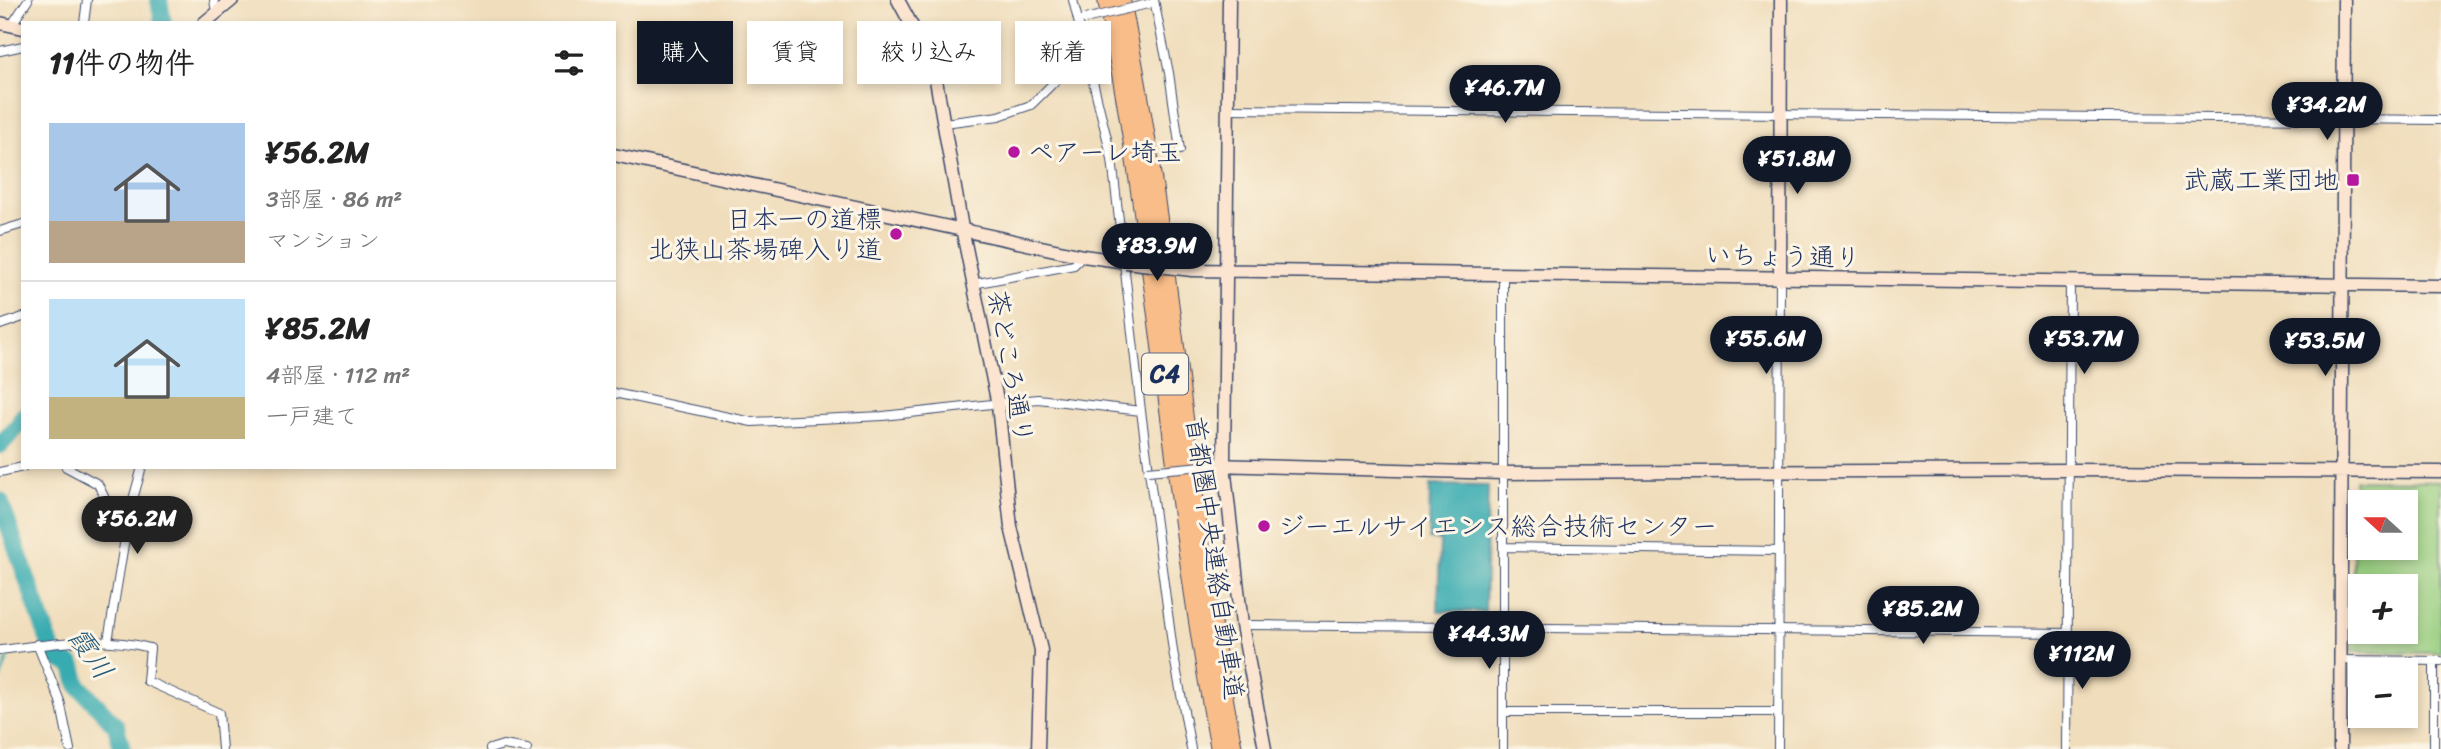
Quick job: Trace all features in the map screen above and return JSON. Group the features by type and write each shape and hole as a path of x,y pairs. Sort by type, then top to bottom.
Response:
{"highway":[{"name":"首都圏中央連絡自動車道","path":"1104,0 1125,91 1147,232 1187,558 1219,749"},
{"name":"首都圏中央連絡自動車道","path":"1122,0 1144,116 1202,556 1234,749"},
{"path":"1128,0 1144,116"}],"street":[{"path":"11,26 28,0"},
{"path":"84,21 88,0"},
{"path":"215,6 232,0"},
{"name":"茶どころ通り","path":"898,0 925,50 944,124 962,228 999,405 1011,527 1041,650 1038,749"},
{"path":"1073,0 1082,19 1152,2 1169,73 1180,150"},
{"path":"1229,0 1229,109 1218,465 1242,625 1265,749"},
{"path":"1777,749 1781,0"},
{"path":"2340,749 2344,0"},
{"path":"0,51 21,46"},
{"path":"944,124 999,116 1031,105 1052,84"},
{"path":"1095,84 1112,159 1126,262 1148,471 1173,651 1191,749"},
{"path":"1229,109 2441,120"},
{"name":"いちょう通り","path":"616,155 1083,256 1225,273 2441,286"},
{"path":"0,231 21,225"},
{"path":"973,284 1074,265 1083,256"},
{"path":"1503,275 1503,749"},
{"path":"2067,749 2070,281"},
{"path":"0,325 21,318"},
{"path":"616,393 752,422 883,416 1038,399 1141,411"},
{"path":"1148,471 1218,465 1503,473 1780,474 2069,470 2441,472"},
{"path":"0,472 21,468"},
{"path":"70,469 99,485 106,501 130,510"},
{"path":"108,640 130,510 141,469"},
{"path":"1503,547 1779,551"},
{"path":"1242,625 2069,633"},
{"path":"0,650 39,644 108,640 150,648 147,681 219,713 222,749"},
{"path":"39,644 60,701 70,749"},
{"path":"2340,660 2438,661 2434,749"},
{"path":"1504,712 1778,712"},
{"path":"490,749 503,745 527,749"}],"green space":[{"path":"2354,480 2441,481 2441,653 2352,652 2352,644 2418,644 2418,574 2353,574 2353,560 2418,560 2418,490 2354,490"}],"water":[{"path":"1430,485 1488,486 1485,612 1438,611 1440,540 1429,539"}],"waterway":[{"name":"霞川","path":"159,0 163,21"},
{"name":"霞川","path":"0,445 21,420"},
{"name":"霞川","path":"0,501 54,656 73,666 78,685 116,726 122,749"},
{"name":"霞川","path":"0,519 5,516"},
{"path":"0,680 9,655"}],"place":[{"name":"ペアーレ埼玉","path":"1014,152"},
{"name":"武蔵工業団地","path":"2353,180"},
{"name":"日本一の道標 北狭山茶場碑入り道","path":"896,234"},
{"name":"ジーエルサイエンス総合技術センター","path":"1264,526"}]}
